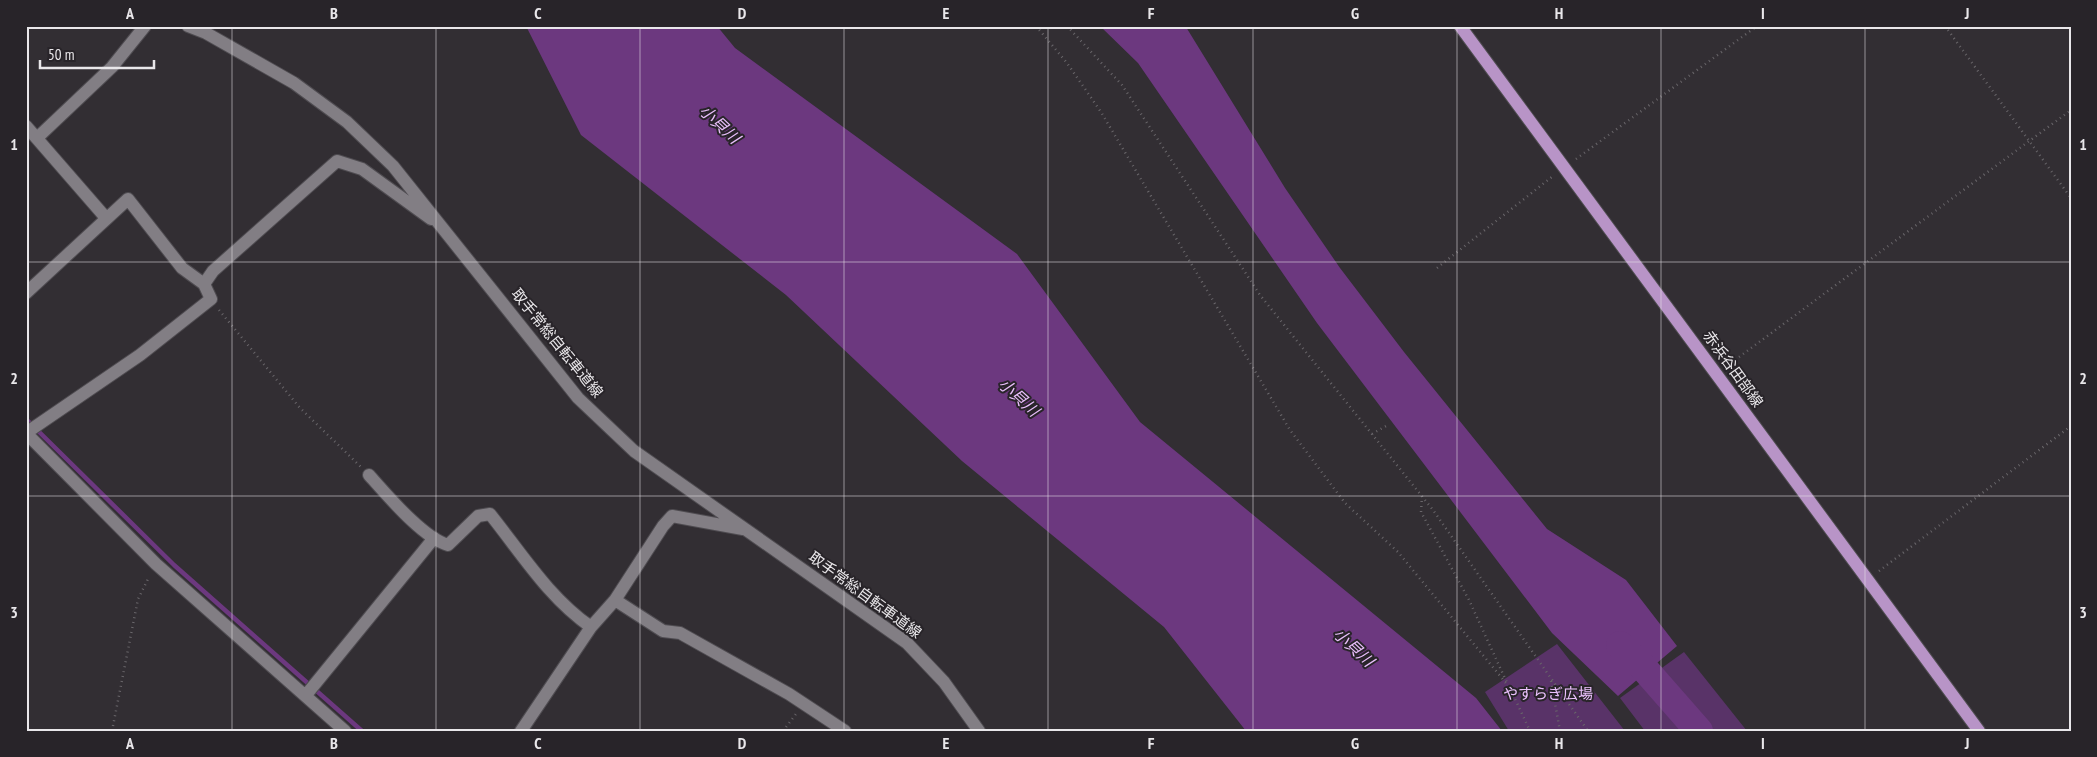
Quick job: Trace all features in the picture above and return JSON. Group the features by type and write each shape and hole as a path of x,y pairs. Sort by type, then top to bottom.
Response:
{"main road":[{"name":"赤浜谷田部線","path":"1460,26 1979,731"}],"street":[{"path":"37,138 112,67 145,26"},
{"name":"取手常総自転車道線","path":"188,26 206,33 294,83 347,122 393,166 578,398 634,451 906,643 944,682 979,731"},
{"path":"26,126 106,218"},
{"path":"204,284 213,271 338,161 362,169 445,230"},
{"path":"26,293 128,199 182,268 204,284 211,299 140,355 26,433 156,564 345,731"},
{"path":"369,475 395,504 434,538 448,545 478,516 490,514 552,595 570,613 591,627"},
{"path":"521,731 591,627 615,600 663,526 672,516 747,530"},
{"path":"306,695 434,538"},
{"path":"615,600 663,631 680,633 804,703 845,731"}],"path":[{"path":"1036,26 1067,63 1101,112 1290,430 1345,503 1398,552 1510,688"},
{"path":"1067,26 1122,85 1260,295 1422,496 1588,731"},
{"path":"1437,268 1564,168 1757,26"},
{"path":"1945,26 2071,198"},
{"path":"1716,374 2071,110"},
{"path":"211,299 300,408 369,475"},
{"path":"1372,434 1386,426"},
{"path":"1867,579 2071,426"},
{"path":"1422,496 1421,512 1469,600 1530,731"},
{"path":"112,731 138,599 156,564"},
{"path":"1551,680 1560,731"},
{"path":"783,731 804,703"}],"green space":[{"name":"やすらぎ広場","path":"1557,644 1625,731 1509,731 1485,692"},
{"path":"1684,652 1747,731 1645,731 1620,698"}],"water":[{"name":"小貝川","path":"526,26 717,26 735,48 1017,254 1140,422 1476,698 1502,731 1246,731 1164,627 962,461 786,295 581,135"},
{"path":"1100,26 1186,27 1285,188 1340,268 1404,352 1547,529 1626,580 1677,646 1618,696 1552,633 1317,323 1138,63"}],"waterway":[{"path":"26,419 174,565 362,731"},
{"path":"1620,645 1642,666 1699,731"}]}
